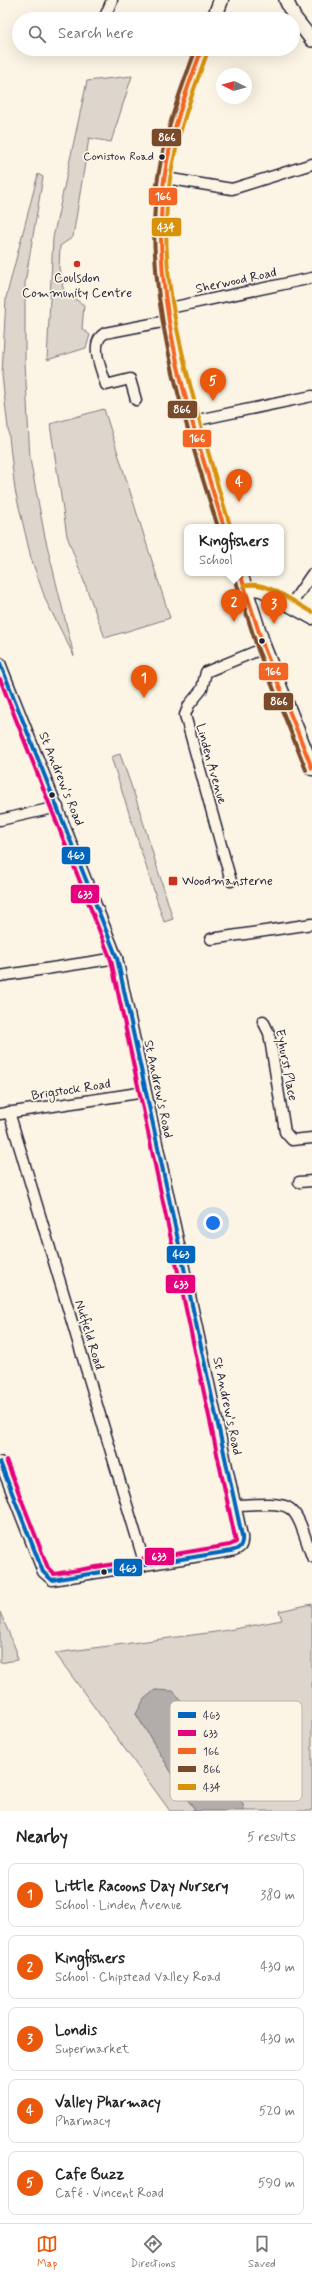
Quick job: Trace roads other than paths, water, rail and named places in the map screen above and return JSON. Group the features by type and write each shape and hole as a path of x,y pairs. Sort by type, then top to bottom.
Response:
{"main road":[{"path":"217,12 221,0"},
{"path":"200,56 180,111 164,178 161,260 166,315 193,421 223,524"},
{"path":"241,576 264,648 312,768"}],"street":[{"path":"107,12 112,0"},
{"path":"286,0 292,12"},
{"path":"300,25 312,40"},
{"path":"164,178 232,189 312,164"},
{"name":"Sherwood Road","path":"136,400 130,379 106,385 96,348 98,339 105,333 166,315 312,278"},
{"path":"193,421 312,396"},
{"path":"290,606 312,574"},
{"path":"246,592 252,590 261,591 312,619"},
{"name":"Linden Avenue","path":"231,881 185,715 189,705 202,689 206,672 264,648"},
{"name":"St Andrew's Road","path":"0,663 58,806 116,958 242,1536 242,1544 236,1550 145,1565"},
{"path":"0,820 58,806"},
{"path":"211,939 312,924"},
{"path":"0,976 116,958"},
{"name":"Eyhurst Place","path":"263,1021 269,1033 285,1132 292,1140 312,1138"},
{"name":"Brigstock Road","path":"4,1113 145,1092"},
{"name":"Nutfield Road","path":"4,1113 145,1565"},
{"path":"299,1182 312,1181"},
{"path":"0,1462 43,1572 48,1578 56,1580 145,1565"},
{"path":"235,1505 279,1504 293,1509 299,1517 312,1557"}],"place":[{"name":"Coniston Road","path":"162,157"},
{"name":"Coulsdon Community Centre","path":"77,264"},
{"name":"Cafe Buzz","path":"213,401"},
{"name":"Valley Pharmacy","path":"239,502"},
{"name":"Kingfishers","path":"234,622"},
{"name":"Londis","path":"274,624"},
{"name":"Little Racoons Day Nursery","path":"144,698"},
{"name":"Woodmansterne","path":"173,881"}]}
